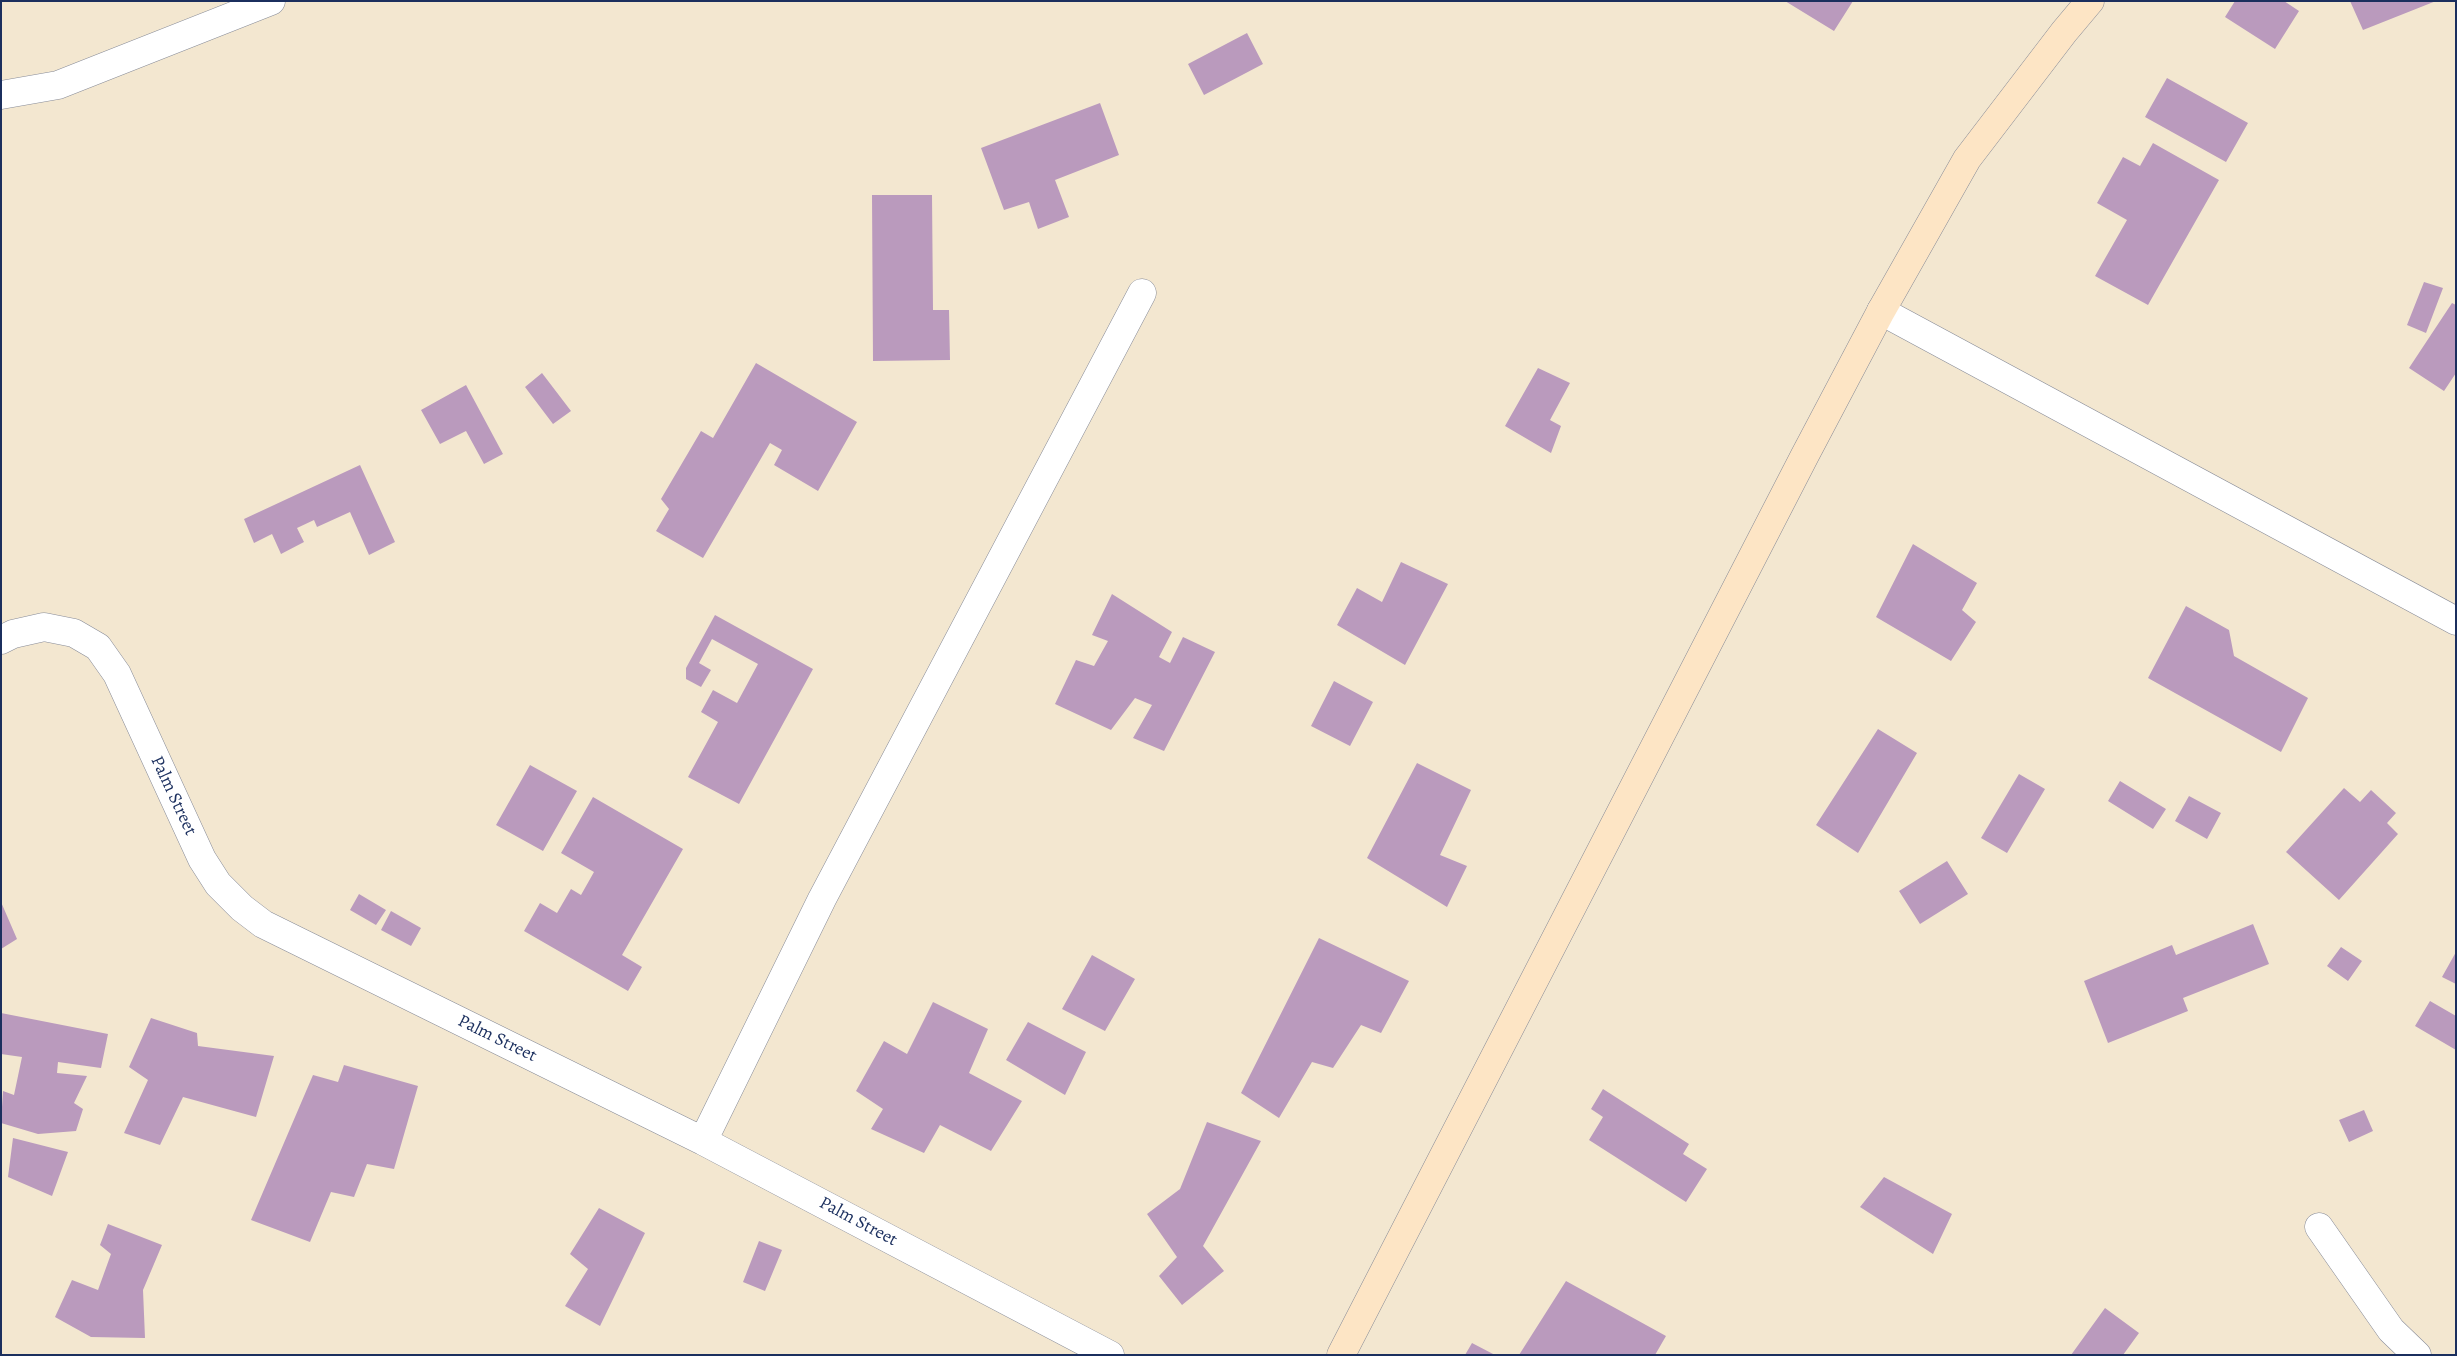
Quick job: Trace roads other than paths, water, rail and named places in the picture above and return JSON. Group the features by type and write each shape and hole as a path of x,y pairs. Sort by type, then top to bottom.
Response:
{"street":[{"path":"1,95 58,85 271,1"},
{"path":"1342,1355 1881,311 1967,159 2090,1"},
{"path":"704,1141 822,900 1142,293"},
{"path":"1881,311 2456,621"},
{"name":"Palm Street","path":"1,640 13,634 44,627 74,633 98,647 117,674 202,858 218,884 242,908 263,924 704,1141 1110,1355"},
{"path":"2319,1227 2391,1330 2417,1355"}]}
